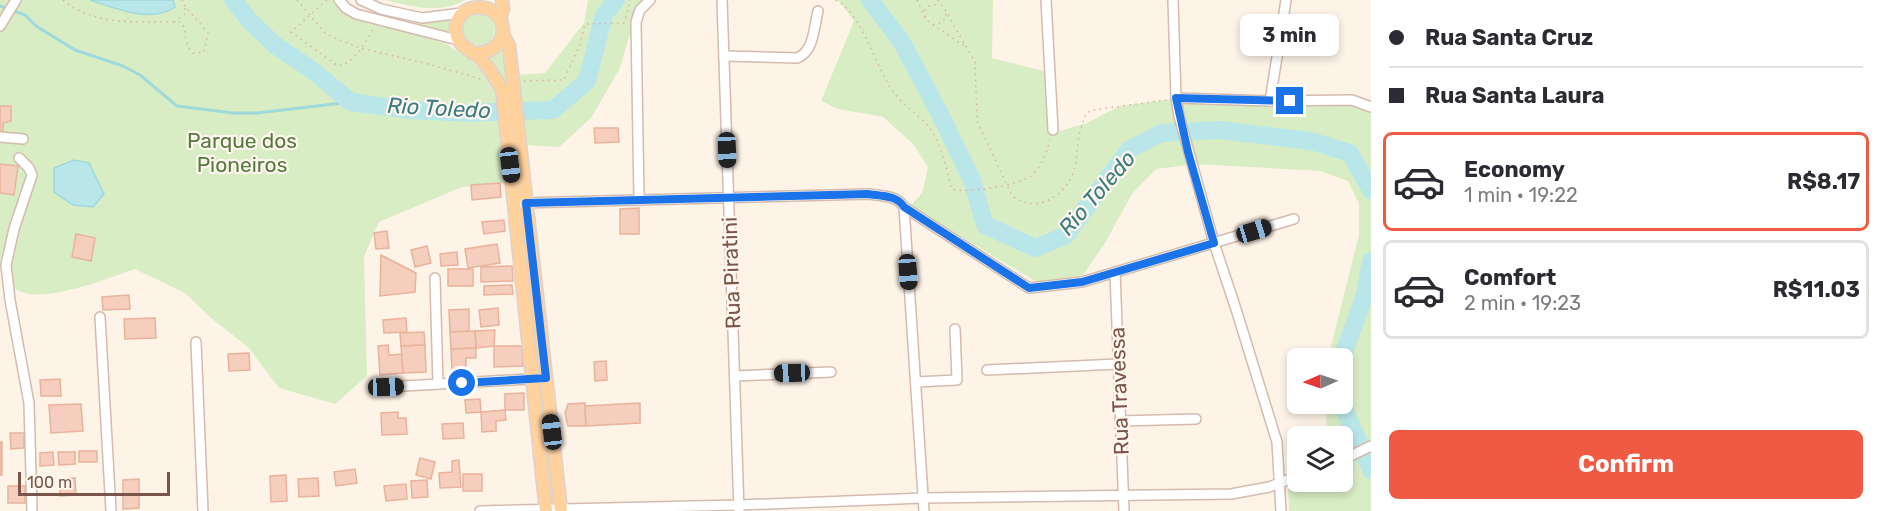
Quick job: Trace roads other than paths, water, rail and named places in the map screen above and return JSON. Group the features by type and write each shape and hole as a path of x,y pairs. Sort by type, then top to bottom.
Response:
{"main road":[{"path":"502,0 503,9 500,18 503,34 509,46 506,86 520,203 546,378 561,509"},
{"path":"500,18 487,7 470,7 456,24 458,40 464,49 479,57 506,86"},
{"path":"472,53 488,52 495,48 503,34"},
{"path":"520,203 533,379 546,510"}],"street":[{"path":"339,0 356,14 458,40"},
{"path":"361,0 381,9 422,18 470,7"},
{"path":"639,200 636,22 640,10 650,0"},
{"name":"Rua Piratini","path":"722,0 739,508"},
{"path":"1046,0 1053,130"},
{"path":"1173,0 1176,98 1179,116 1214,243 1277,442 1281,511"},
{"path":"1270,101 1286,0"},
{"path":"0,26 15,2"},
{"path":"724,56 797,58 802,56 810,45 818,11"},
{"path":"1176,98 1270,101 1352,100 1371,107"},
{"path":"0,137 23,139"},
{"path":"20,158 32,175 14,229 6,265 10,300 29,403 32,511"},
{"path":"520,203 868,194 896,198 902,202 924,511"},
{"path":"904,207 1029,288 1082,282 1294,219"},
{"name":"Rua Travessa","path":"1115,272 1124,511"},
{"path":"435,278 438,384"},
{"path":"100,317 111,511"},
{"path":"916,381 957,380 956,329"},
{"path":"196,342 204,511"},
{"path":"987,370 1118,364"},
{"path":"735,375 831,372"},
{"path":"386,387 546,378"},
{"path":"1120,421 1196,419"},
{"path":"1353,455 1371,446"},
{"path":"480,511 739,508 924,498 1231,494 1269,487 1287,480"}],"water":[{"path":"90,0 173,0 175,7 165,12 144,14"},
{"path":"74,160 89,163 104,194 93,207 73,205 54,192 54,168"}],"waterway":[{"name":"Rio Toledo","path":"233,0 249,20 275,45 312,70 351,102 409,110 468,113 553,110 587,81 604,15 616,0"},
{"name":"Rio Toledo","path":"870,0 901,41 938,110 972,180 985,225 1035,248 1065,236 1130,149 1162,133 1220,130 1311,141 1350,153 1371,190"},
{"path":"0,6 25,15 36,26 75,50 123,66 140,75 177,106 233,113 257,113 351,102"},
{"name":"Rio Toledo","path":"1346,348 1365,295 1371,261"},
{"name":"Rio Toledo","path":"1346,414 1371,470"}],"park label":[{"name":"Parque dos Pioneiros","path":"242,152"}]}
